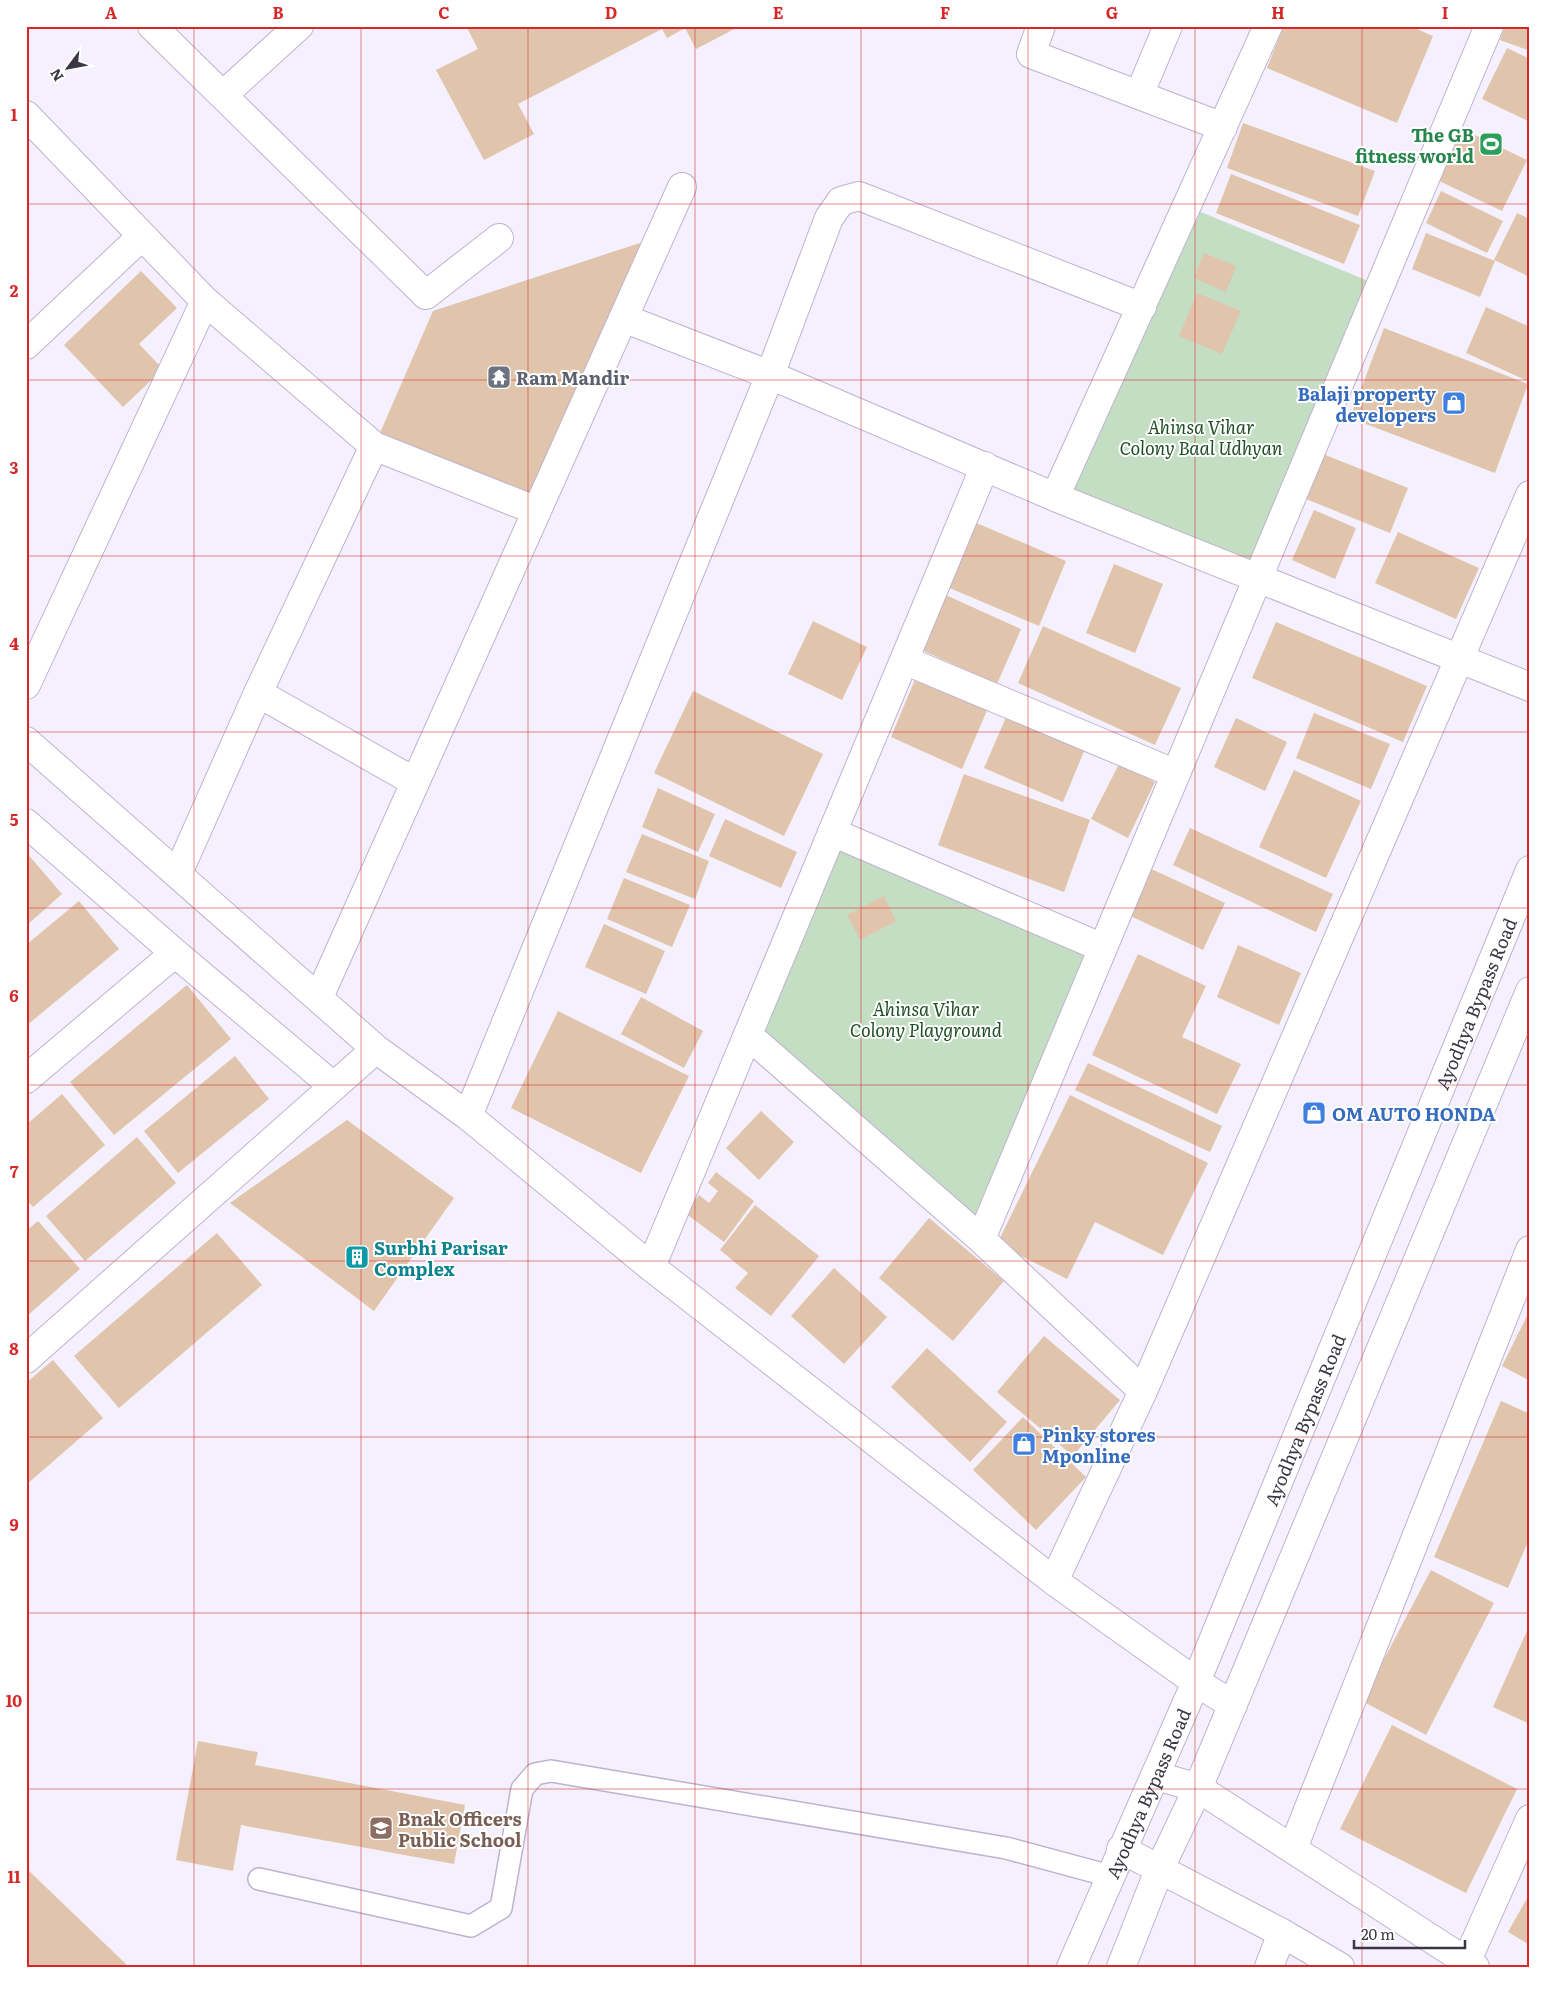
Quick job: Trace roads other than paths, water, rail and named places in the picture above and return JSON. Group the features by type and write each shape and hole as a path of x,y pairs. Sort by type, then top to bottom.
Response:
{"street":[{"path":"152,26 426,294 499,238"},
{"path":"223,95 299,26"},
{"path":"1041,26 1031,54 1223,127"},
{"path":"1139,95 1168,26"},
{"path":"1055,498 1268,26"},
{"path":"981,1239 1489,26"},
{"path":"26,116 205,301 374,446 537,510"},
{"path":"318,996 682,187"},
{"path":"468,1116 770,375 829,218 841,201 859,196 1142,307"},
{"path":"26,345 142,236"},
{"path":"26,685 205,301"},
{"path":"623,318 770,375 985,466 1055,498 1258,577 1530,687"},
{"path":"178,874 258,692 374,446"},
{"path":"651,1267 985,466"},
{"path":"1054,1580 1142,1390 1530,495"},
{"path":"904,660 1176,774"},
{"path":"258,692 415,782"},
{"path":"26,741 376,1049 468,1116 651,1267 1054,1580 1196,1682 1233,1704"},
{"path":"26,822 175,953 333,1086"},
{"path":"832,832 1103,948"},
{"name":"Ayodhya Bypass Road","path":"1072,1967 1121,1849 1157,1776 1530,870"},
{"path":"26,1078 175,953"},
{"path":"1121,1967 1160,1868 1198,1788 1530,992"},
{"path":"748,1035 981,1239 1142,1390"},
{"path":"26,1359 376,1049"},
{"path":"1293,1848 1530,1250"},
{"path":"1157,1776 1198,1788 1293,1848 1468,1965 1530,1819"},
{"path":"1121,1849 1160,1868 1340,1967"},
{"path":"1268,1967 1282,1934"}],"lane":[{"path":"259,1879 471,1926 488,1918 501,1908 522,1789 534,1774 551,1770 1006,1848 1110,1876"}],"place":[{"name":"The GB fitness world","path":"1491,144"},
{"name":"Ram Mandir","path":"499,377"},
{"name":"Balaji property developers","path":"1454,403"},
{"name":"OM AUTO HONDA","path":"1314,1113"},
{"name":"Surbhi Parisar Complex","path":"357,1257"},
{"name":"Pinky stores Mponline","path":"1024,1444"},
{"name":"Bnak Officers Public School","path":"381,1828"}],"park label":[{"name":"Ahinsa Vihar Colony Baal Udhyan","path":"1201,436"},
{"name":"Ahinsa Vihar Colony Playground","path":"926,1018"}]}
